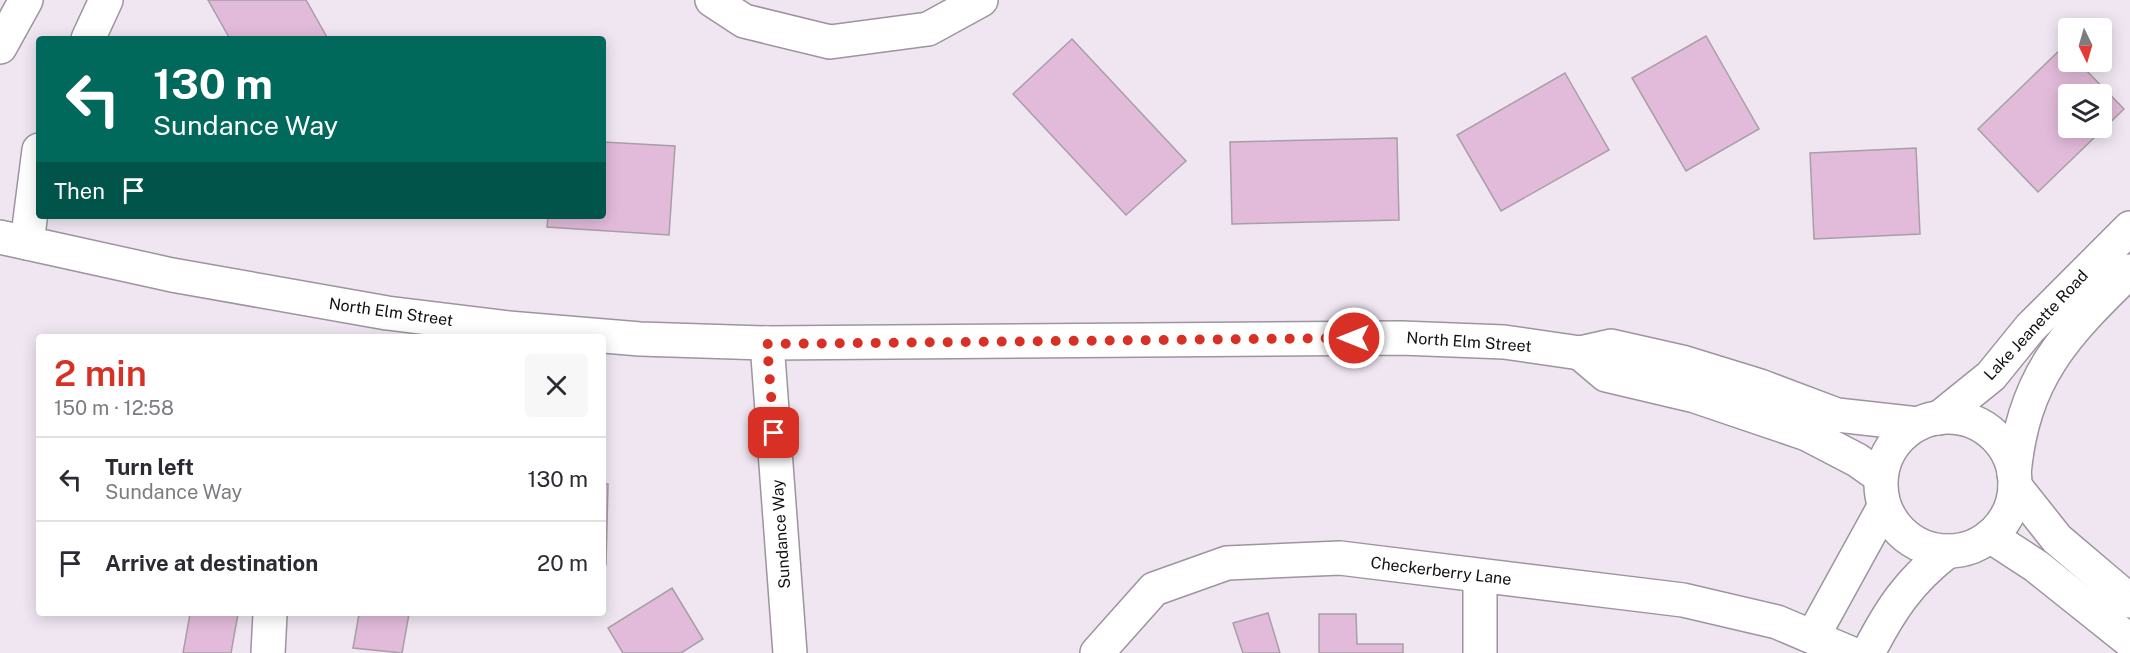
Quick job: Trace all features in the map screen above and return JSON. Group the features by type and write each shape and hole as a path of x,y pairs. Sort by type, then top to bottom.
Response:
{"main road":[{"path":"0,47 27,0"},
{"path":"89,36 106,0"},
{"path":"712,0 744,21 830,42 928,29 981,0"},
{"path":"13,240 36,160"},
{"name":"Lake Jeanette Road","path":"1928,421 1991,376 2030,328 2130,228"},
{"name":"North Elm Street","path":"13,240 184,277 387,313 508,328 580,334"},
{"name":"Lake Jeanette Road","path":"2015,480 2017,444 2032,390 2049,362 2073,331 2130,271"},
{"name":"North Elm Street","path":"606,336 767,344 1401,338 1504,342 1580,353 1611,346 1682,362 1760,386 1837,416 1928,421"},
{"name":"Sundance Way","path":"767,344 790,653"},
{"path":"1580,353 1606,375 1695,396 1807,434 1857,460 1882,492 1894,524 1909,539 1927,548 1948,551 1970,548 1990,536 2003,522 2012,505 2015,480"},
{"path":"1813,636 1882,492 1892,446 1904,434 1928,421 1960,418 1980,425 1996,438 2008,455 2015,480 2057,539 2130,601"},
{"path":"1990,536 2045,572 2130,641"},
{"path":"1868,653 1884,622 1910,584 1948,551"},
{"name":"Checkerberry Lane","path":"1097,653 1155,589 1227,563 1340,558 1683,600 1777,622 1850,653"},
{"path":"1480,576 1480,653"},
{"path":"268,653 270,616"}],"building":[{"path":"208,0 306,0 326,36 228,36"},
{"path":"1706,36 1759,129 1686,171 1632,78"},
{"path":"1072,39 1186,161 1126,215 1013,94"},
{"path":"2058,52 2058,72 2088,72 2100,84 2058,84 2058,138 2094,138 2038,192 1978,129"},
{"path":"1565,73 1609,150 1501,211 1457,135"},
{"path":"2112,97 2124,109 2112,121"},
{"path":"1397,138 1399,220 1232,224 1230,142"},
{"path":"606,142 675,146 669,235 547,227 548,219 606,219"},
{"path":"1916,148 1920,234 1814,239 1810,153"},
{"path":"606,484 608,484 606,565"},
{"path":"672,588 703,639 681,653 623,653 608,628"},
{"path":"1268,613 1280,653 1243,653 1233,623"},
{"path":"1319,614 1356,614 1357,644 1403,644 1403,653 1319,653"},
{"path":"190,616 238,616 231,653 183,653"},
{"path":"359,616 409,616 402,653 353,648"}],"route":[{"path":"774,433 767,344 1354,338"}]}
